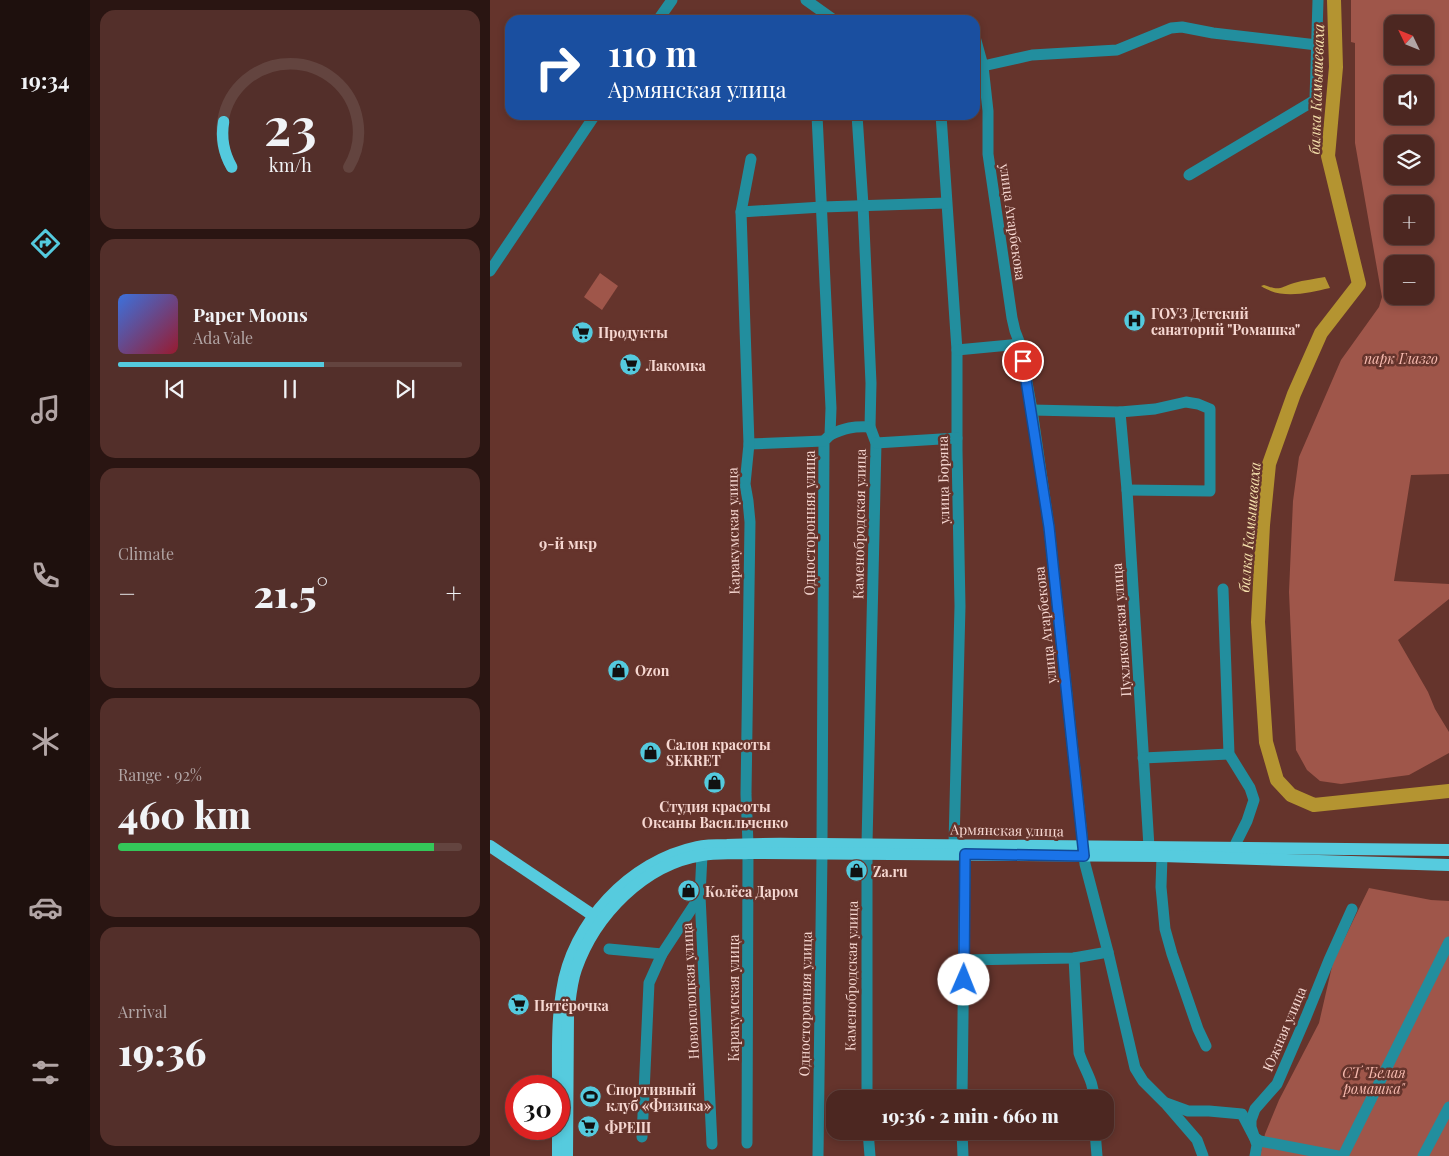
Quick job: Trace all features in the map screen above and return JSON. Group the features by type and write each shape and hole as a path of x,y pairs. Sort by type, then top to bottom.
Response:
{"main road":[{"name":"Армянская улица","path":"867,849 954,844 1162,856 1449,865"},
{"path":"490,846 598,919"},
{"name":"Армянская улица","path":"636,879 651,863 669,854 698,846 867,849 965,854 1084,851 1149,846 1449,850"},
{"name":"Армянская улица","path":"636,879 702,855 748,848"},
{"path":"567,1156 568,1014 575,970 610,897 636,879"},
{"path":"558,1075 559,1015 567,968 574,949 598,919"},
{"path":"558,1140 558,1156"}],"street":[{"path":"662,15 672,0"},
{"path":"806,0 827,15"},
{"path":"1189,175 1315,100 1318,0"},
{"path":"983,66 1032,56 1117,50 1171,28 1182,27 1213,33 1317,46"},
{"name":"улица Атарбекова","path":"980,55 988,111 988,154 1012,318 1020,344 1032,410 1049,527 1087,873 1108,952 1135,1068 1143,1081 1197,1140 1203,1156"},
{"path":"490,271 592,120"},
{"name":"Односторонняя улица","path":"817,120 831,408 827,438 818,1156"},
{"name":"Каменобродская улица","path":"857,120 871,383 870,427 876,443 867,849 866,1090"},
{"name":"улица Боряна","path":"941,120 956,350 960,606 954,844"},
{"name":"Каракумская улица","path":"747,1143 748,848 746,794 750,522 745,484 749,444 741,212 751,159"},
{"path":"741,212 822,206 946,203"},
{"path":"956,350 1020,344"},
{"path":"1032,410 1120,412 1155,409 1186,402 1210,409 1210,491 1127,490"},
{"name":"Пухляковская улица","path":"1120,412 1127,490 1149,846"},
{"path":"749,444 827,438 846,428 870,427"},
{"path":"876,443 957,438"},
{"path":"1224,589 1229,754 1250,788 1254,800 1235,848"},
{"path":"1143,758 1229,754"},
{"path":"962,1090 965,854"},
{"name":"Новополоцкая улица","path":"702,855 700,896 712,1144"},
{"path":"1162,856 1161,887 1165,930 1198,1029 1206,1046"},
{"name":"Новополоцкая улица","path":"642,1137 649,983 662,954 700,896"},
{"name":"Южная улица","path":"1255,1156 1257,1145 1250,1128 1255,1109 1277,1084 1352,909"},
{"path":"1343,1156 1449,942"},
{"path":"609,950 662,954"},
{"path":"964,960 1074,958 1108,952"},
{"path":"1074,958 1079,1053 1082,1065 1090,1076 1092,1090"},
{"path":"1165,1103 1188,1111 1242,1114 1254,1137 1301,1153 1338,1156"},
{"path":"1423,1156 1449,1107"},
{"path":"869,1140 870,1156"},
{"path":"962,1140 963,1156"},
{"path":"1096,1140 1097,1156"}],"green space":[{"name":"парк Глазго","path":"1351,0 1449,0 1449,474 1411,475 1394,581 1449,584 1449,599 1398,640 1449,732 1449,753 1409,775 1341,784 1320,781 1307,770 1296,750 1289,592 1293,501 1299,457 1341,360 1379,307 1382,297 1355,143 1355,43 1351,42"},
{"path":"600,273 618,286 602,310 584,297"},
{"name":"СТ \"Белая ромашка\"","path":"1369,888 1431,900 1449,901 1449,1156 1260,1156 1265,1134 1279,1100 1319,1023 1333,962"}],"shaded area":[{"path":"1325,277 1330,288 1304,293 1277,293 1261,286 1279,288"}],"waterway":[{"name":"балка Камышеваха","path":"1334,0 1336,67 1328,156 1359,284 1321,333 1294,394 1269,464 1263,525 1258,622 1266,742 1277,780 1291,795 1314,805 1449,791"}],"place":[{"name":"ГОУЗ Детский санаторий \"Ромашка\"","path":"1135,321"},
{"name":"Продукты","path":"582,332"},
{"name":"Лакомка","path":"630,365"},
{"name":"Ozon","path":"619,670"},
{"name":"Салон красоты SEKRET","path":"650,752"},
{"name":"Студия красоты Оксаны Васильченко","path":"715,783"},
{"name":"Za.ru","path":"857,871"},
{"name":"Колёса Даром","path":"689,891"},
{"name":"Пятёрочка","path":"518,1005"},
{"name":"Спортивный клуб «Физика»","path":"590,1097"},
{"name":"ФРЕШ","path":"589,1127"}],"district":[{"name":"9-й мкр","path":"568,543"}],"route":[{"path":"964,980 965,854 1084,856 1049,527 1023,361"}]}
